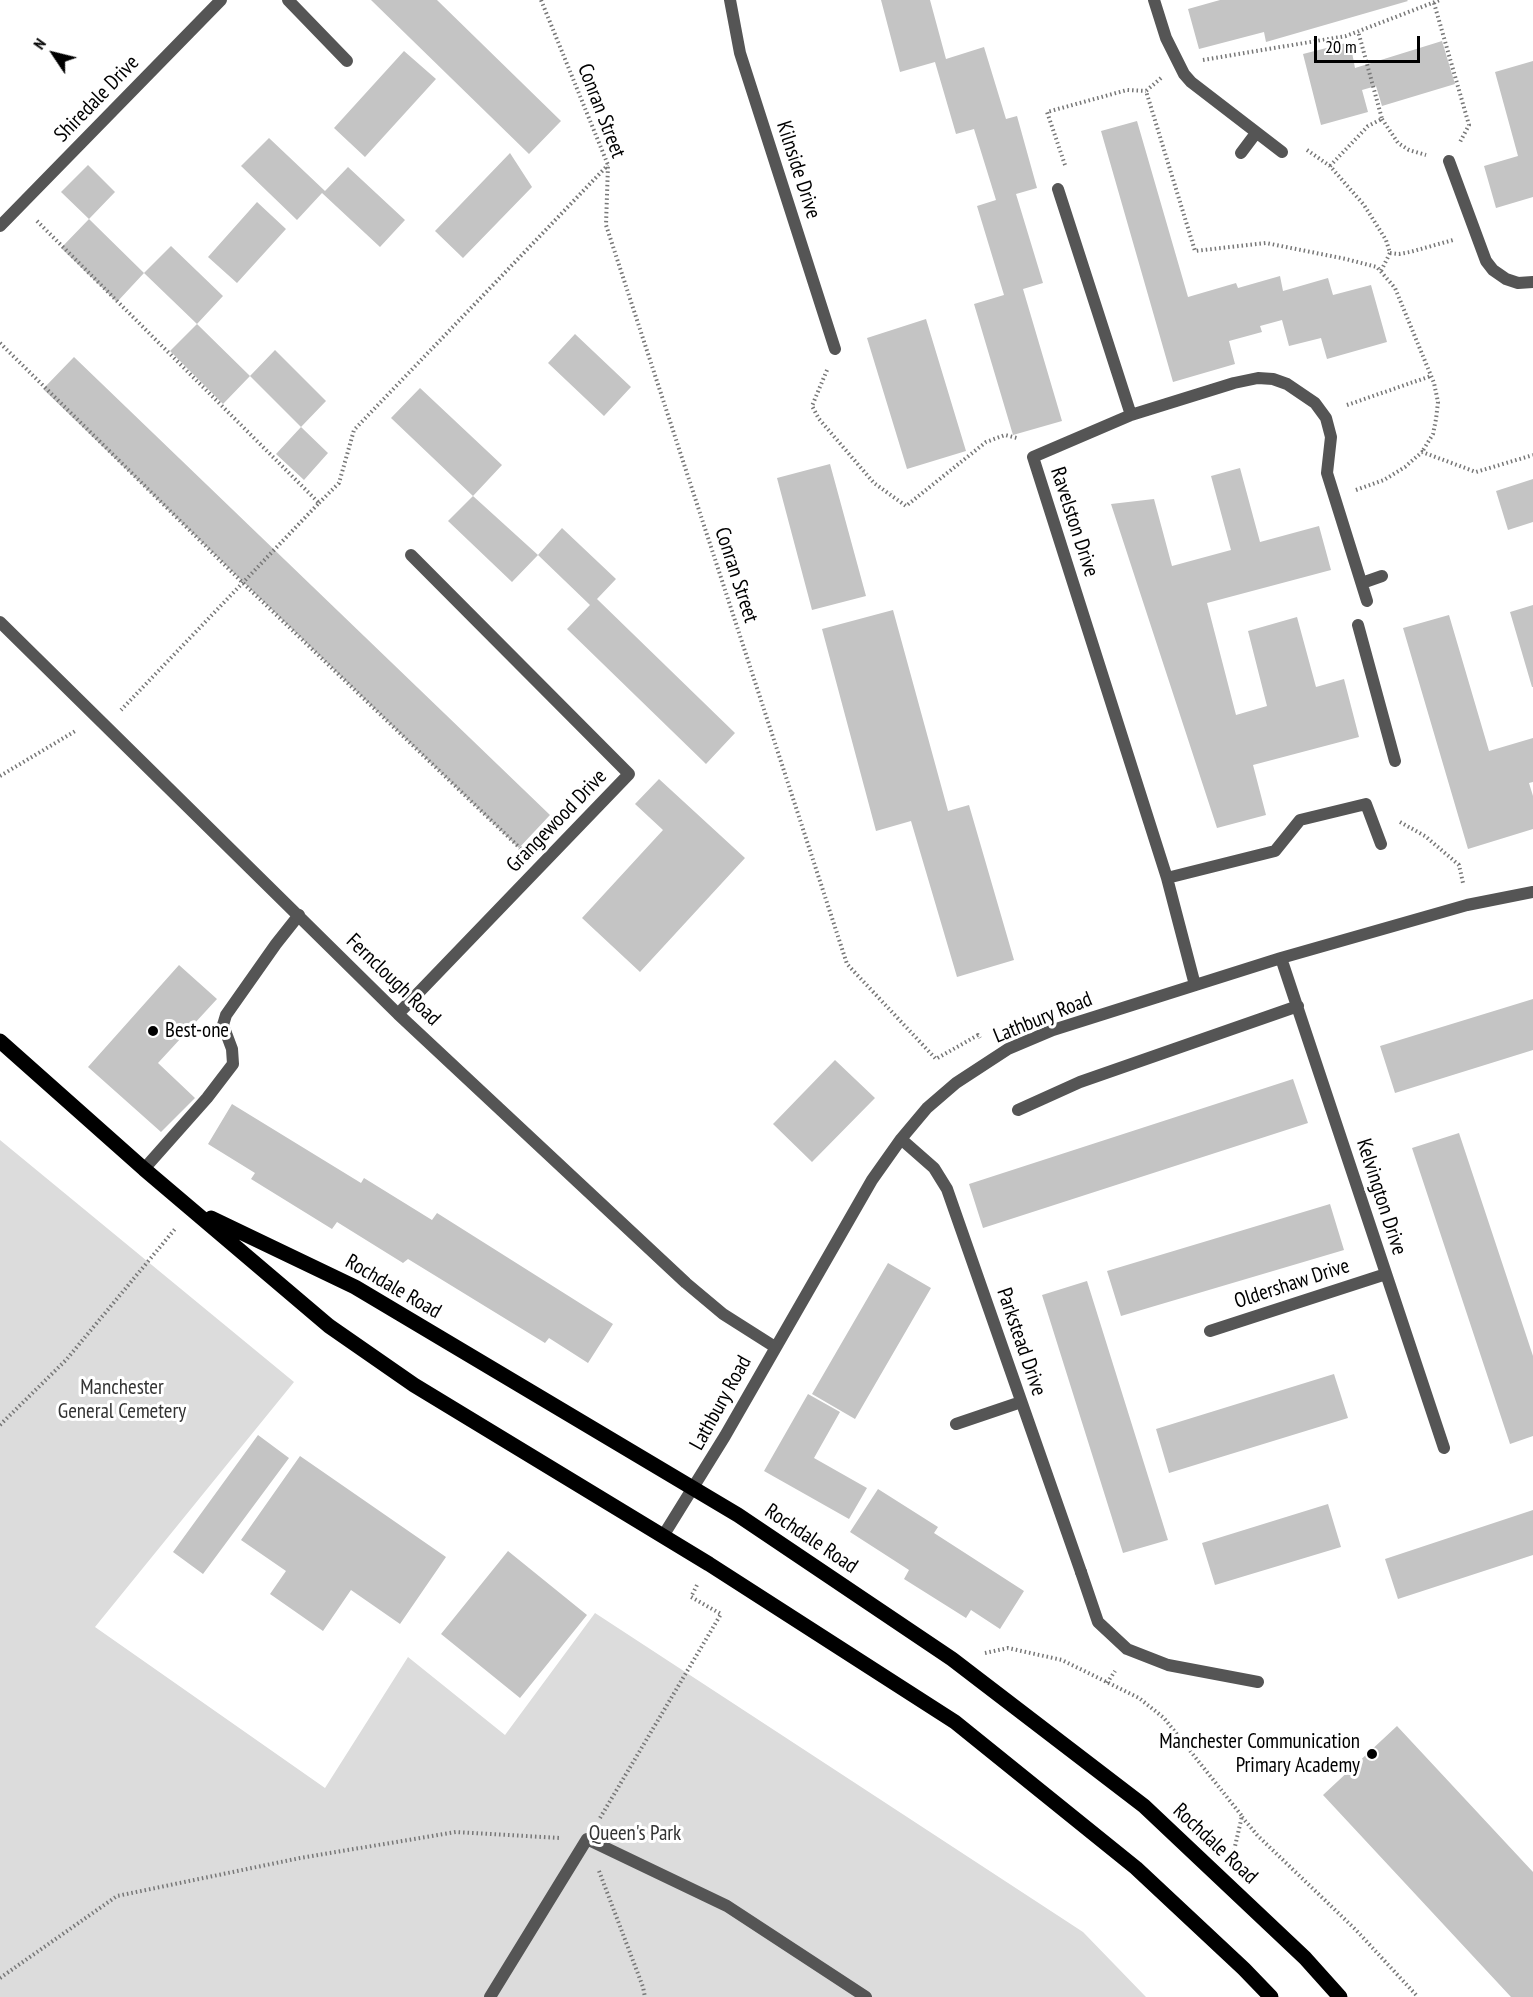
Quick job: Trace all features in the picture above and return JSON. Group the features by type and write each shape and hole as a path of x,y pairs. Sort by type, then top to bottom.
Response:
{"main road":[{"name":"Rochdale Road","path":"0,1041 144,1169 329,1326 414,1385 709,1564 955,1722 1136,1868 1271,1997"},
{"name":"Rochdale Road","path":"192,1209 355,1287 738,1515 952,1659 1144,1806 1305,1958 1340,1997"}],"street":[{"name":"Shiredale Drive","path":"0,226 221,0"},
{"path":"288,0 347,61"},
{"name":"Kilnside Drive","path":"730,0 740,53 835,350"},
{"path":"1154,0 1166,38 1178,64 1191,82 1282,152"},
{"path":"1241,153 1257,133"},
{"path":"1449,162 1486,261 1493,270 1506,279 1518,283 1533,282"},
{"path":"1058,189 1131,415"},
{"name":"Ravelston Drive","path":"1195,985 1167,878 1033,457 1131,415 1234,383 1258,378 1273,379 1287,384 1315,404 1323,413"},
{"path":"1323,413 1331,437 1327,473 1367,601"},
{"name":"Grangewood Drive","path":"398,1014 629,774 411,555"},
{"path":"1362,583 1382,576"},
{"name":"Fernclough Road","path":"0,622 398,1014 686,1283 723,1314 775,1347"},
{"path":"1358,626 1395,761"},
{"path":"1167,878 1275,851 1300,820 1366,804 1381,844"},
{"name":"Lathbury Road","path":"663,1536 694,1490 872,1180 901,1139 927,1108 956,1083 1008,1049 1053,1030 1281,958 1467,905 1533,892"},
{"path":"144,1169 199,1107 233,1064 232,1048 223,1026 226,1016 299,915"},
{"name":"Kelvington Drive","path":"1281,958 1444,1448"},
{"path":"1018,1110 1080,1082 1298,1006"},
{"name":"Parkstead Drive","path":"901,1139 934,1168 947,1189 1098,1622 1127,1649 1168,1665 1258,1682"},
{"name":"Oldershaw Drive","path":"1210,1331 1386,1274"},
{"path":"956,1424 1021,1402"},
{"path":"490,1997 587,1839 727,1906 866,1997"}],"path":[{"name":"Conran Street","path":"541,0 608,165 606,225 847,964 936,1059 978,1035 992,1060"},
{"path":"1058,189 1065,166 1047,112 1127,90 1146,91 1178,64 1346,36 1440,0"},
{"path":"1358,31 1383,119 1398,143 1409,150 1449,162 1469,125 1434,3"},
{"path":"1146,91 1195,252 1266,243 1377,267 1395,288 1431,376 1438,402 1433,434 1422,452 1405,467 1384,480 1335,498"},
{"path":"1330,166 1368,126 1383,119"},
{"path":"1282,152 1299,144 1330,166 1364,205 1386,240 1390,253 1381,271"},
{"path":"0,776 102,722 243,583 339,483 354,430 608,165"},
{"path":"21,205 319,504"},
{"path":"1390,253 1410,252 1477,233"},
{"path":"0,343 243,583 540,868"},
{"path":"835,350 812,406 819,419 874,483 906,506 986,442 1005,435 1023,440 1033,457"},
{"path":"1323,413 1431,376"},
{"path":"1422,452 1476,472 1533,455"},
{"path":"1366,804 1425,836 1459,865 1467,905"},
{"path":"0,1425 66,1360 192,1209"},
{"path":"587,1839 654,1731 721,1614 691,1597"},
{"path":"952,1659 1008,1648 1062,1660 1139,1698 1164,1718 1258,1836 1356,1930 1418,1997"},
{"path":"1226,1883 1242,1816"},
{"path":"0,1978 117,1896 300,1858 456,1832 587,1839"},
{"path":"587,1839 645,1997"}],"green space":[{"name":"Queen's Park","path":"0,1140 294,1382 95,1627 325,1788 408,1657 505,1735 595,1613 1083,1932 1146,1997 0,1997"}],"building":[{"path":"371,0 437,0 561,121 529,154"},
{"path":"881,0 930,0 946,59 984,47 1006,119 1017,116 1037,188 1016,194 1043,283 1023,289 1062,421 1013,435 974,304 1004,295 977,206 996,200 974,129 956,134 935,62 900,72"},
{"path":"1220,0 1408,1 1266,42 1264,32 1199,49 1188,9"},
{"path":"1442,41 1455,84 1382,106 1376,86 1362,90 1368,112 1321,125 1303,54 1350,42 1355,68"},
{"path":"404,51 436,79 365,157 334,128"},
{"path":"1533,61 1533,197 1496,208 1484,166 1518,156 1495,72"},
{"path":"1137,121 1188,297 1236,283 1238,288 1280,276 1283,291 1328,278 1333,295 1371,285 1387,342 1327,359 1321,338 1289,346 1282,320 1260,326 1262,332 1229,341 1235,364 1173,382 1101,131"},
{"path":"269,138 325,191 348,167 405,220 380,247 322,193 297,220 241,166"},
{"path":"510,153 532,187 463,258 435,231"},
{"path":"88,165 115,192 89,219 61,192"},
{"path":"257,202 286,229 237,283 208,257"},
{"path":"89,219 144,273 117,302 61,248"},
{"path":"171,246 223,296 197,324 144,273"},
{"path":"926,319 966,451 907,469 867,338"},
{"path":"197,324 250,376 223,404 170,351"},
{"path":"575,334 631,387 604,416 548,363"},
{"path":"275,350 326,401 301,427 250,376"},
{"path":"74,357 550,815 519,848 43,389"},
{"path":"420,388 502,465 473,496 391,418"},
{"path":"301,427 328,453 304,480 276,454"},
{"path":"830,464 866,596 812,610 777,478"},
{"path":"1240,468 1260,542 1319,526 1331,570 1207,603 1236,715 1267,706 1248,631 1297,617 1316,687 1344,679 1359,737 1253,765 1266,815 1217,828 1111,504 1154,499 1172,566 1231,550 1211,476"},
{"path":"1533,479 1533,522 1508,530 1496,491"},
{"path":"473,496 538,555 512,582 448,521"},
{"path":"562,528 616,579 597,599 735,733 706,764 567,629 590,605 538,555"},
{"path":"1533,605 1533,687 1532,687 1510,612"},
{"path":"893,610 948,811 969,805 1014,960 957,977 911,821 876,831 822,629"},
{"path":"1449,615 1489,751 1533,738 1533,782 1529,783 1533,796 1533,829 1468,849 1403,628"},
{"path":"659,779 745,858 640,972 582,918 663,830 635,804"},
{"name":"Best-one","path":"179,965 217,999 158,1063 195,1098 161,1132 88,1067"},
{"path":"1533,999 1533,1050 1395,1093 1380,1046"},
{"path":"835,1060 875,1098 812,1162 773,1124"},
{"path":"1293,1079 1308,1123 983,1228 969,1184"},
{"path":"232,1104 361,1183 364,1178 432,1220 437,1213 613,1324 588,1363 549,1338 545,1343 408,1259 403,1263 337,1222 332,1229 251,1179 255,1173 208,1144"},
{"path":"1459,1133 1533,1356 1533,1436 1510,1444 1412,1148"},
{"path":"1330,1204 1344,1250 1121,1316 1107,1271"},
{"path":"888,1263 931,1288 855,1419 812,1394"},
{"path":"1087,1281 1168,1540 1123,1553 1042,1295"},
{"path":"1334,1374 1348,1418 1169,1473 1156,1429"},
{"path":"808,1394 840,1412 814,1458 867,1488 849,1519 764,1471"},
{"path":"258,1435 289,1458 203,1574 173,1552"},
{"path":"300,1456 446,1557 400,1624 351,1590 323,1631 270,1594 286,1571 241,1540"},
{"path":"878,1489 938,1527 934,1533 1024,1591 1000,1629 971,1610 966,1618 904,1579 909,1570 850,1532"},
{"path":"1328,1504 1341,1547 1215,1585 1202,1543"},
{"path":"1533,1510 1533,1555 1398,1599 1385,1559"},
{"path":"508,1551 587,1615 520,1698 441,1634"},
{"path":"1397,1726 1533,1872 1533,1997 1511,1997 1323,1795"}],"place":[{"name":"Best-one","path":"153,1031"},
{"name":"Manchester Communication Primary Academy","path":"1372,1754"}],"park label":[{"name":"Manchester General Cemetery","path":"122,1400"}]}
